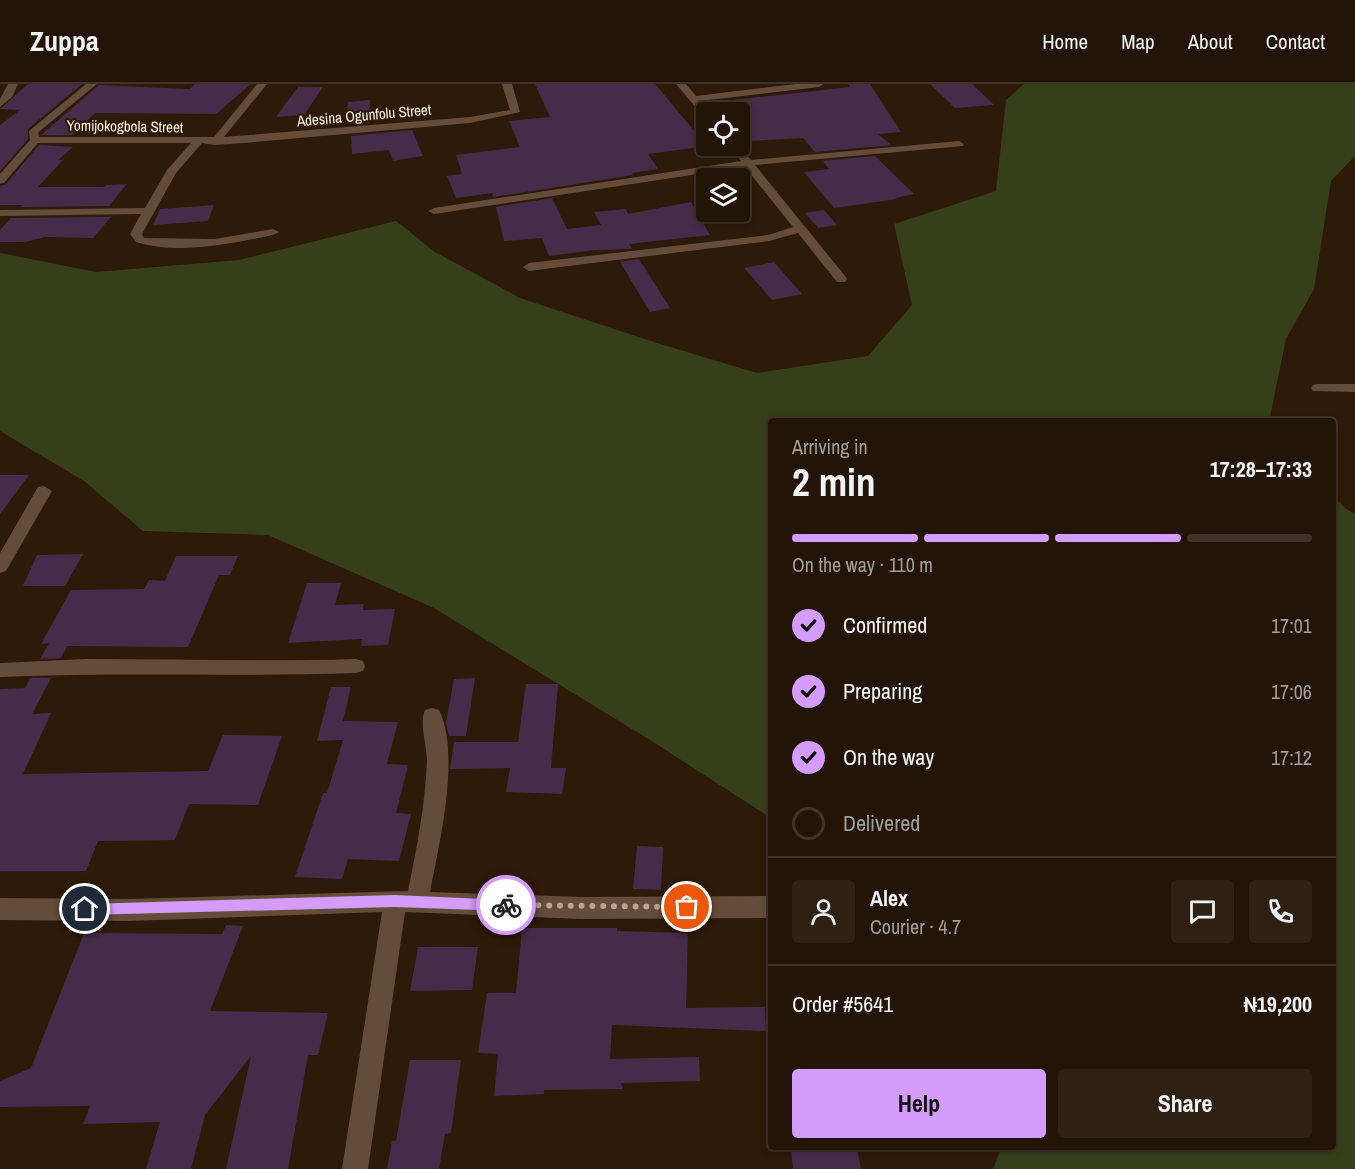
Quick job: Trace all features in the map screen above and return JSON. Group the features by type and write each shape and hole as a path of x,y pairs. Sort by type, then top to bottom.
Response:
{"street":[{"path":"0,104 9,95 13,84"},
{"path":"0,180 35,140 33,133 92,84"},
{"path":"215,142 262,84"},
{"name":"Adesina Ogunfolu Street","path":"215,142 470,120 515,112 507,84"},
{"path":"681,84 696,102"},
{"path":"693,99 819,84"},
{"name":"Yomijokogbola Street","path":"35,140 215,142"},
{"path":"198,142 184,154 136,234 140,240 150,243 215,243 273,232"},
{"path":"434,212 750,163 959,144"},
{"path":"743,156 842,279"},
{"path":"0,213 150,211"},
{"path":"530,267 760,240 793,233 802,228"},
{"path":"1318,388 1355,388"},
{"path":"0,567 44,491"},
{"path":"0,670 87,666 207,666 260,669 356,666"},
{"path":"355,1169 406,902 436,801 437,747 432,716"},
{"path":"0,909 128,910 406,902 581,908 768,908"}],"green space":[{"path":"1024,84 1355,84 1355,156 1331,181 1314,289 1286,339 1270,418 768,418 768,816 650,740 434,608 268,535 143,531 84,481 0,431 0,253 96,272 239,260 396,221 435,252 520,298 757,373 868,356 912,305 894,224 996,191 1006,100"},
{"path":"1336,498 1355,514 1355,1169 993,1169 1000,1150 1336,1150"}],"building":[{"path":"28,84 82,84 28,129 28,139 0,171 0,125 20,110 0,109"},
{"path":"195,84 251,84 216,114 95,113 72,135 41,135 99,85 190,89"},
{"path":"535,84 655,84 696,133 696,147 648,154 658,169 632,173 633,175 493,197 492,193 456,198 447,176 462,174 456,155 520,147 509,121 550,117"},
{"path":"848,84 870,84 901,132 878,134 891,145 815,152 803,138 750,141 750,102 715,102 850,87"},
{"path":"930,84 972,84 994,105 955,108"},
{"path":"298,87 323,87 304,115 276,117"},
{"path":"370,100 369,123 346,122 348,102"},
{"path":"412,130 423,156 393,161 389,150 352,154 351,136"},
{"path":"39,145 73,147 58,160 63,160 38,187 104,187 127,184 109,206 20,207 22,205 0,205 0,186 6,184"},
{"path":"875,156 914,194 895,198 897,199 834,208 804,172 829,169 823,161"},
{"path":"552,198 567,229 601,225 594,212 626,209 628,214 691,202 696,211 696,222 703,222 710,235 629,244 632,249 595,250 549,256 542,238 504,241 496,207"},
{"path":"214,205 208,221 153,225 160,209"},
{"path":"824,210 837,225 818,228 805,213"},
{"path":"111,217 93,238 45,237 25,242 0,242 0,230 11,218"},
{"path":"639,259 670,308 650,312 620,262"},
{"path":"774,262 802,294 772,300 744,268"},
{"path":"0,475 29,475 0,514"},
{"path":"83,554 65,586 23,586 37,555"},
{"path":"176,556 238,556 230,575 219,575 188,647 67,646 61,658 40,659 49,643 41,644 71,590 144,589 149,580 165,581"},
{"path":"307,583 341,583 335,605 364,604 363,610 395,609 388,645 361,646 362,639 288,643"},
{"path":"30,678 51,678 32,714 51,713 23,774 208,771 223,735 282,736 258,805 189,804 175,840 98,841 86,871 0,871 0,689 25,688"},
{"path":"475,678 466,736 449,736 446,723 454,679"},
{"path":"526,684 558,684 551,768 566,768 562,794 506,792 510,768 450,769 454,742 518,742"},
{"path":"331,687 351,687 343,721 398,722 387,764 408,765 396,813 411,814 399,861 348,859 342,879 295,877 323,793 327,793 343,740 317,741"},
{"path":"637,846 663,847 661,890 633,889"},
{"path":"226,925 243,926 210,1011 328,1013 318,1055 308,1055 288,1169 226,1169 251,1056 205,1115 191,1169 146,1169 160,1122 83,1124 90,1106 0,1107 0,1081 31,1068 84,933 222,934"},
{"path":"522,928 617,928 617,931 688,933 686,1008 765,1007 766,1031 612,1025 610,1059 699,1057 700,1081 621,1083 623,1089 544,1090 544,1094 494,1096 498,1054 478,1053 487,993 516,993"},
{"path":"418,947 478,947 472,990 410,991"},
{"path":"410,1060 461,1060 451,1133 445,1134 439,1169 387,1169 392,1141 396,1141"},
{"path":"791,1150 857,1150 861,1169 793,1169"}],"way so far":[{"path":"506,905 581,908 687,907"}],"route":[{"path":"85,909 128,910 395,901 506,905"}]}
